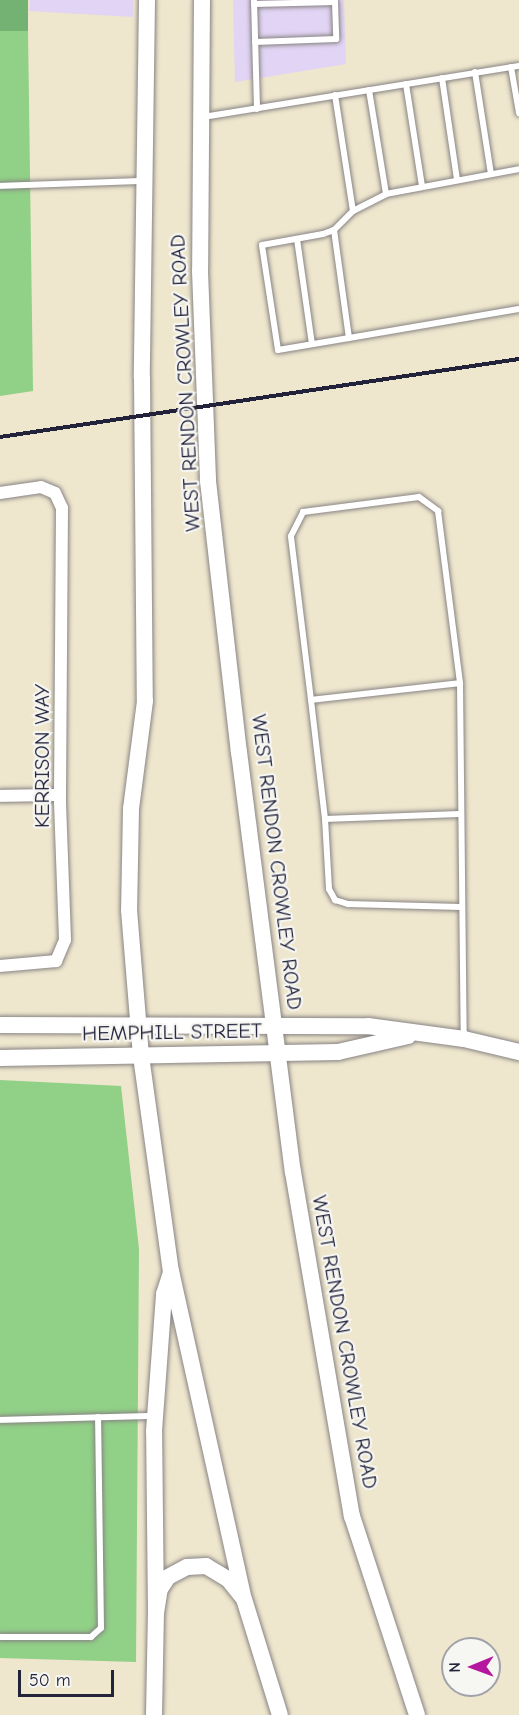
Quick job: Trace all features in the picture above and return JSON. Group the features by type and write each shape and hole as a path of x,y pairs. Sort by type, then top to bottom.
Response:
{"main road":[{"name":"WEST RENDON CROWLEY ROAD","path":"147,0 145,701 131,809 129,910 141,1056 171,1271 244,1599 280,1715"},
{"name":"WEST RENDON CROWLEY ROAD","path":"202,0 199,118 208,481 278,1053 293,1172 352,1516 417,1715"},
{"name":"HEMPHILL STREET","path":"0,1025 368,1026 415,1035 464,1039 519,1052"},
{"name":"HEMPHILL STREET","path":"0,1058 338,1052 415,1035"},
{"path":"154,1715 155,1416 164,1294 171,1271"},
{"path":"156,1613 160,1589 168,1577 187,1567 215,1569 244,1599"}],"street":[{"name":"KERRISON WAY","path":"0,493 41,487 55,493 62,519 60,795 65,940 62,952 56,961 44,965 0,966"},
{"path":"0,796 60,795"}],"lane":[{"path":"255,42 336,39 335,2 254,2 256,109"},
{"path":"199,118 519,66"},
{"path":"511,67 519,113"},
{"path":"475,72 491,174"},
{"path":"442,78 458,180"},
{"path":"406,84 422,186"},
{"path":"369,90 386,194"},
{"path":"335,95 353,211"},
{"path":"519,170 386,194 353,211 334,230 262,245 278,350 519,309"},
{"path":"0,186 145,181"},
{"path":"334,230 349,338"},
{"path":"297,239 312,344"},
{"path":"461,907 348,904 335,900 328,889 325,819 291,536 303,512 419,497 438,511 460,683 459,814 464,1039"},
{"path":"311,700 460,683"},
{"path":"325,819 459,814"},
{"path":"0,1420 155,1416"},
{"path":"0,1637 91,1636 101,1628 98,1417"}],"shaded area":[{"path":"30,0 133,0 133,17 29,11"},
{"path":"233,0 344,0 346,64 235,82"}],"green space":[{"path":"0,0 28,0 28,31 0,31"},
{"path":"0,31 28,31 33,391 0,396"},
{"path":"0,1080 121,1086 139,1249 136,1662 0,1658"}],"railway":[{"path":"0,437 519,359"}]}
